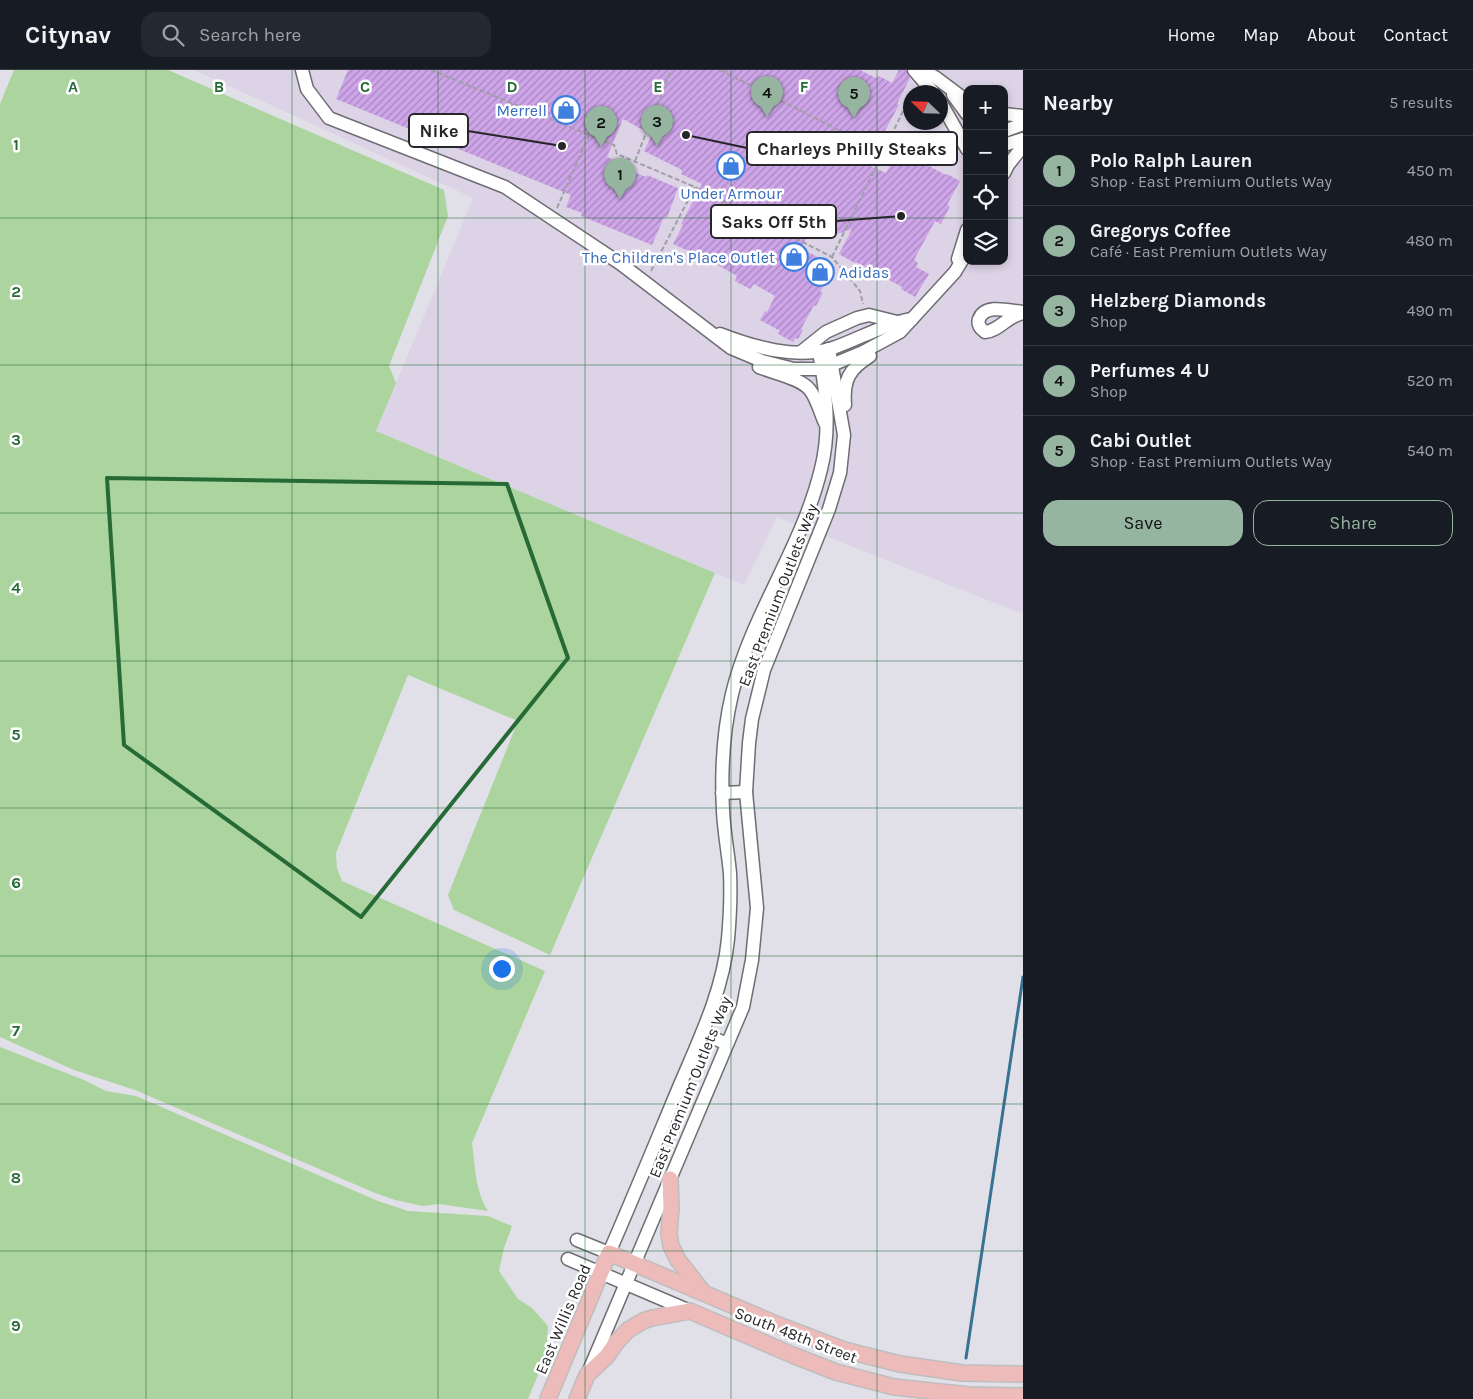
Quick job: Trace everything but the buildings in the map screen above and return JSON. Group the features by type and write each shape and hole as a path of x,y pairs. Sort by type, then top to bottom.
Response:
{"main road":[{"path":"670,1179 669,1234 671,1246 678,1260 704,1294"},
{"name":"South 48th Street","path":"610,1253 804,1336 844,1350 900,1364 962,1373 1023,1374"},
{"name":"East Willis Road","path":"548,1399 610,1253"},
{"name":"South 48th Street","path":"690,1311 836,1372 894,1387 969,1395 1023,1396"},
{"path":"577,1399 587,1376 607,1356 622,1336 636,1325 659,1316 690,1311"}],"street":[{"path":"302,70 307,89 329,118 505,187 645,282 747,362 803,384 815,398 827,427"},
{"path":"914,70 926,85"},
{"path":"921,70 945,85"},
{"path":"948,87 963,98"},
{"path":"948,87 963,108"},
{"path":"1008,114 1023,116"},
{"path":"948,116 963,141"},
{"path":"1007,130 1023,124"},
{"path":"1008,144 1023,138"},
{"path":"1008,165 1023,146"},
{"path":"955,272 963,244"},
{"path":"730,348 762,361 794,368 827,367 900,332 955,272 963,259"},
{"path":"801,352 826,332 857,318 869,315 897,322"},
{"path":"708,330 747,344 774,350 801,352 824,350 897,322 912,319"},
{"path":"844,435 844,402 848,378 857,364 877,352 886,340"},
{"name":"East Premium Outlets Way","path":"634,1263 742,1007 750,968 757,902 746,792 746,768 752,719 764,670 829,509 840,473 844,435 824,350"},
{"name":"East Premium Outlets Way","path":"610,1253 702,1033 722,972 728,940 730,875 722,793 724,742 732,694 751,637 808,510 822,468 827,427 827,367"},
{"path":"722,793 746,792"},
{"path":"702,1033 728,1044"},
{"name":"South 48th Street","path":"577,1240 610,1253"},
{"name":"South 48th Street","path":"568,1259 690,1311"},
{"path":"587,1376 634,1263"}],"path":[{"path":"431,70 614,145 617,154 695,187 832,257 860,291 866,316"},
{"path":"635,161 671,70"},
{"path":"720,70 882,152"},
{"path":"832,257 903,109"},
{"path":"553,218 589,135"},
{"path":"645,282 695,187"}],"highlighted area":[{"path":"107,478 507,484 568,658 361,917 124,745"}],"shaded area":[{"path":"194,70 1023,70 1023,614 777,517 744,585 376,431 473,198"}],"green space":[{"path":"14,70 168,70 444,190 448,216 389,366 396,383 376,431 715,573 550,955 454,910 448,895 518,721 408,675 336,853 337,868 342,881 545,971 472,1143 480,1195 488,1211 439,1204 423,1206 395,1200 375,1193 135,1090 74,1070 0,1037 0,104"},
{"path":"0,1047 84,1080 106,1091 136,1096 378,1201 408,1211 488,1216 512,1226 504,1248 499,1271 518,1299 532,1308 548,1326 546,1356 528,1399 0,1399"}],"waterway":[{"path":"966,1358 1023,977"}],"place":[{"name":"Merrell","path":"566,110"},
{"name":"Perfumes 4 U","path":"767,117"},
{"name":"Cabi Outlet","path":"854,118"},
{"name":"Charleys Philly Steaks","path":"686,135"},
{"name":"Nike","path":"562,146"},
{"name":"Helzberg Diamonds","path":"657,146"},
{"name":"Gregorys Coffee","path":"601,147"},
{"name":"Under Armour","path":"731,166"},
{"name":"Polo Ralph Lauren","path":"620,199"},
{"name":"Saks Off 5th","path":"901,216"},
{"name":"The Children's Place Outlet","path":"794,257"},
{"name":"Adidas","path":"820,272"}]}
